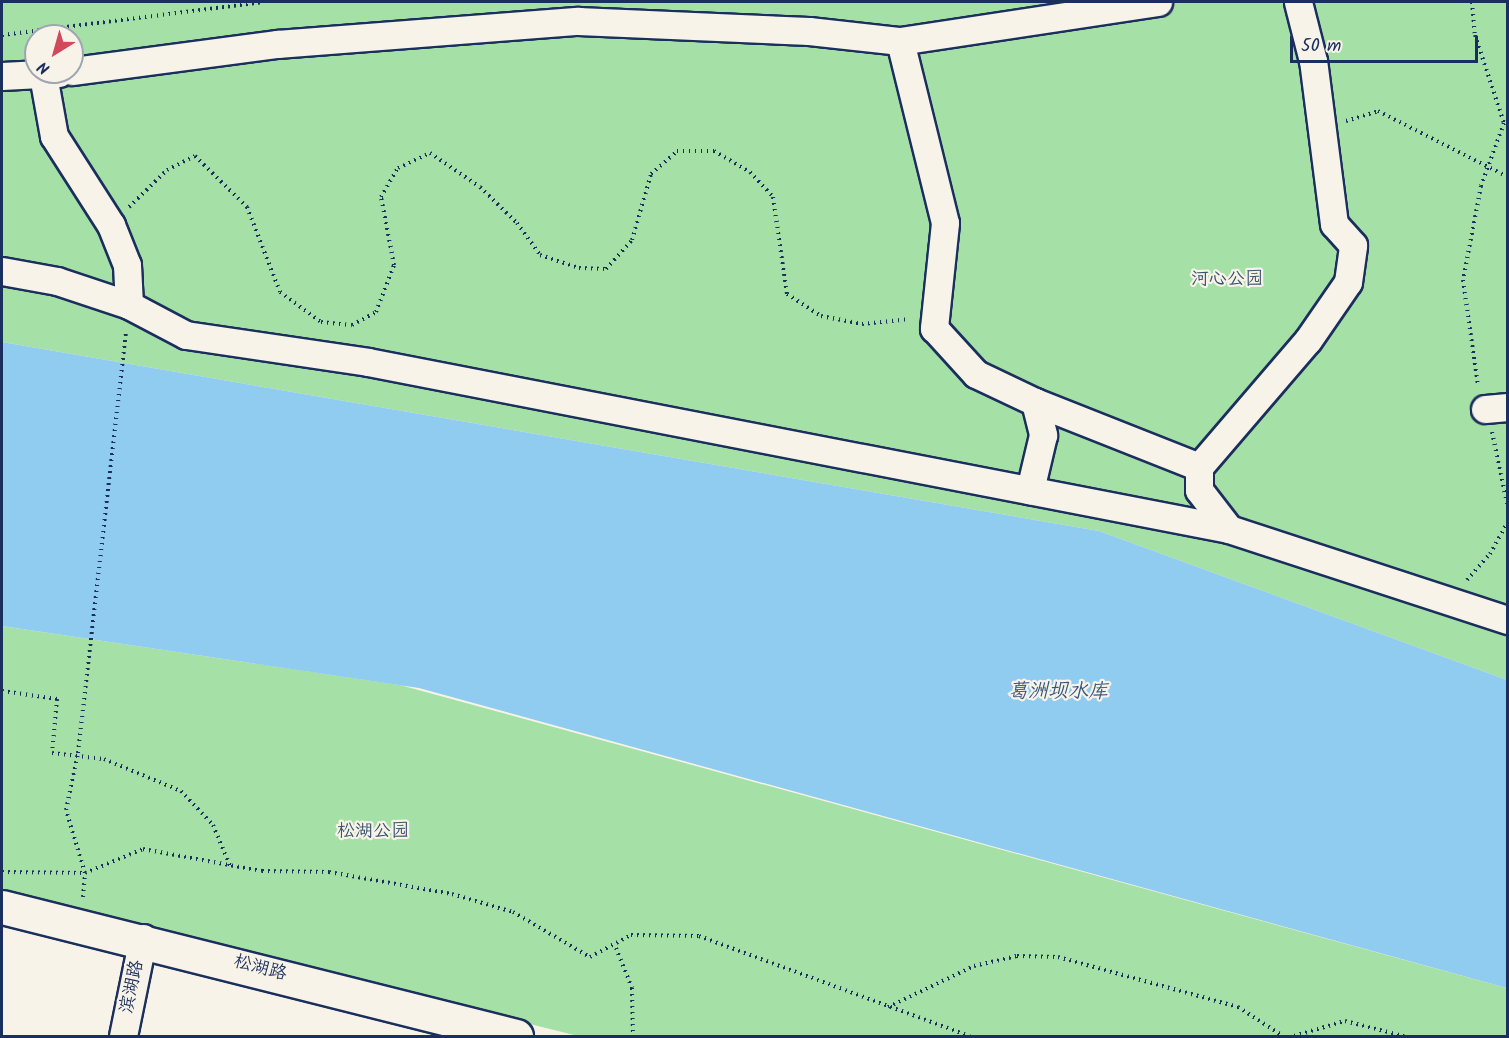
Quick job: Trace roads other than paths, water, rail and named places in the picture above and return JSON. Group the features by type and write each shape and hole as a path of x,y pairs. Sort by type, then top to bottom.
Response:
{"main road":[{"name":"松湖路","path":"2,907 143,938 516,1036"}],"street":[{"path":"84,69 277,44 578,21 809,31 900,41 1158,2"},
{"path":"1228,529 1198,490 1199,467 1308,340 1348,282 1353,245 1334,224 1323,128 1298,2"},
{"path":"900,41 945,223 934,328 976,374 1035,402 1199,467"},
{"path":"2,76 24,75"},
{"path":"53,84 54,136 111,225 127,265 129,305"},
{"path":"2,271 57,281 129,305 186,335 368,362 1228,529 1508,620"},
{"path":"1030,490 1042,435 1035,402"},
{"name":"滨湖路","path":"123,1036 143,938"}],"water":[{"name":"葛洲坝水库","path":"2,342 1099,531 1507,680 1507,988 419,688 2,626"}],"park label":[{"name":"河心公园","path":"1227,280"},
{"name":"松湖公园","path":"373,832"}]}
